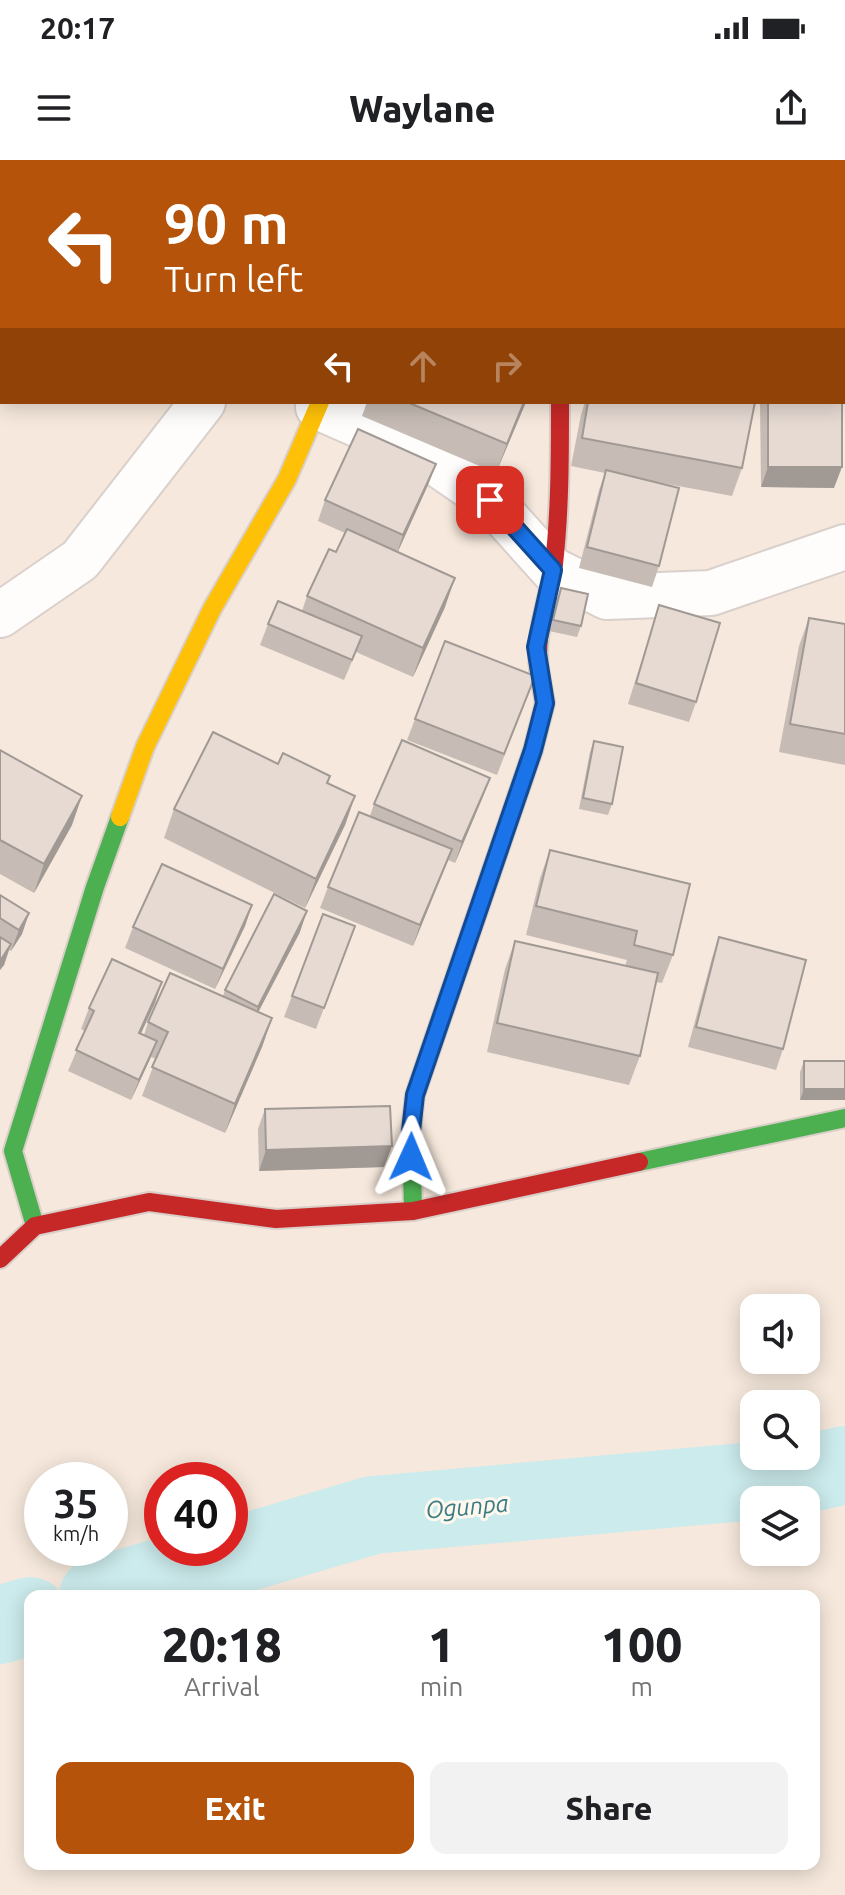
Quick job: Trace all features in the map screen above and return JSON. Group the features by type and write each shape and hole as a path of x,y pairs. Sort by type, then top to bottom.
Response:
{"street":[{"path":"0,615 80,560 201,404"},
{"path":"413,1211 411,1131 415,1095 533,750 545,703 536,647 553,570 560,508 560,404"},
{"path":"35,1226 13,1151 95,887 145,747 212,609 287,479 319,405 420,452 490,500 553,570 607,597 711,593 845,547"},
{"path":"0,1259 35,1226 149,1202 276,1219 413,1211 845,1118"}],"shaded area":[{"path":"0,404 845,404 845,1895 0,1895"}],"building":[{"path":"412,404 523,404 507,444"},
{"path":"588,404 755,404 742,468 582,438"},
{"path":"768,404 842,404 842,467 768,467"},
{"path":"358,429 436,464 403,535 325,500"},
{"path":"606,470 679,488 659,566 587,547"},
{"path":"347,529 455,578 423,648 307,596 329,549 336,552"},
{"path":"561,588 588,594 581,626 553,620"},
{"path":"278,601 362,636 352,660 268,624"},
{"path":"659,605 720,623 696,702 636,683"},
{"path":"809,618 845,624 845,734 790,724"},
{"path":"445,641 535,676 504,754 415,719"},
{"path":"213,732 278,764 283,753 330,776 327,783 355,796 316,879 174,809"},
{"path":"402,740 490,778 462,842 374,804"},
{"path":"594,741 623,747 612,804 583,798"},
{"path":"0,750 82,796 44,864 0,840"},
{"path":"359,812 452,849 420,925 328,887"},
{"path":"550,850 690,884 673,955 634,945 637,931 536,906"},
{"path":"162,864 252,905 223,969 133,927"},
{"path":"274,894 307,911 258,1007 225,990"},
{"path":"0,895 29,913 19,930 0,918"},
{"path":"323,914 355,926 324,1008 292,996"},
{"path":"0,937 11,944 0,961"},
{"path":"719,937 806,960 783,1049 696,1027"},
{"path":"515,941 658,973 640,1056 497,1023"},
{"path":"112,959 162,982 139,1033 157,1041 139,1080 76,1050 94,1011 89,1008"},
{"path":"170,973 272,1018 235,1104 152,1067 168,1032 148,1022"},
{"path":"804,1061 845,1061 845,1089 804,1089"},
{"path":"390,1106 392,1146 266,1150 265,1109"}],"waterway":[{"name":"Ogunpa","path":"118,1590 373,1515 789,1478 845,1465"},
{"name":"Ogunpa","path":"0,1625 24,1618"}],"traffic: fast":[{"path":"413,1211 411,1131 415,1095 533,750 545,703 539,669"},
{"path":"35,1226 13,1151 95,887 120,817"},
{"path":"639,1162 845,1118"}],"traffic: slow":[{"path":"120,817 145,747 212,609 287,479 319,404"}],"traffic: jam":[{"path":"539,669 540,629 556,544 560,404"},
{"path":"0,1259 35,1226 149,1202 276,1219 413,1211 639,1162"}],"route":[{"path":"411,1157 415,1095 533,750 545,703 536,647 553,570 490,500"}]}
